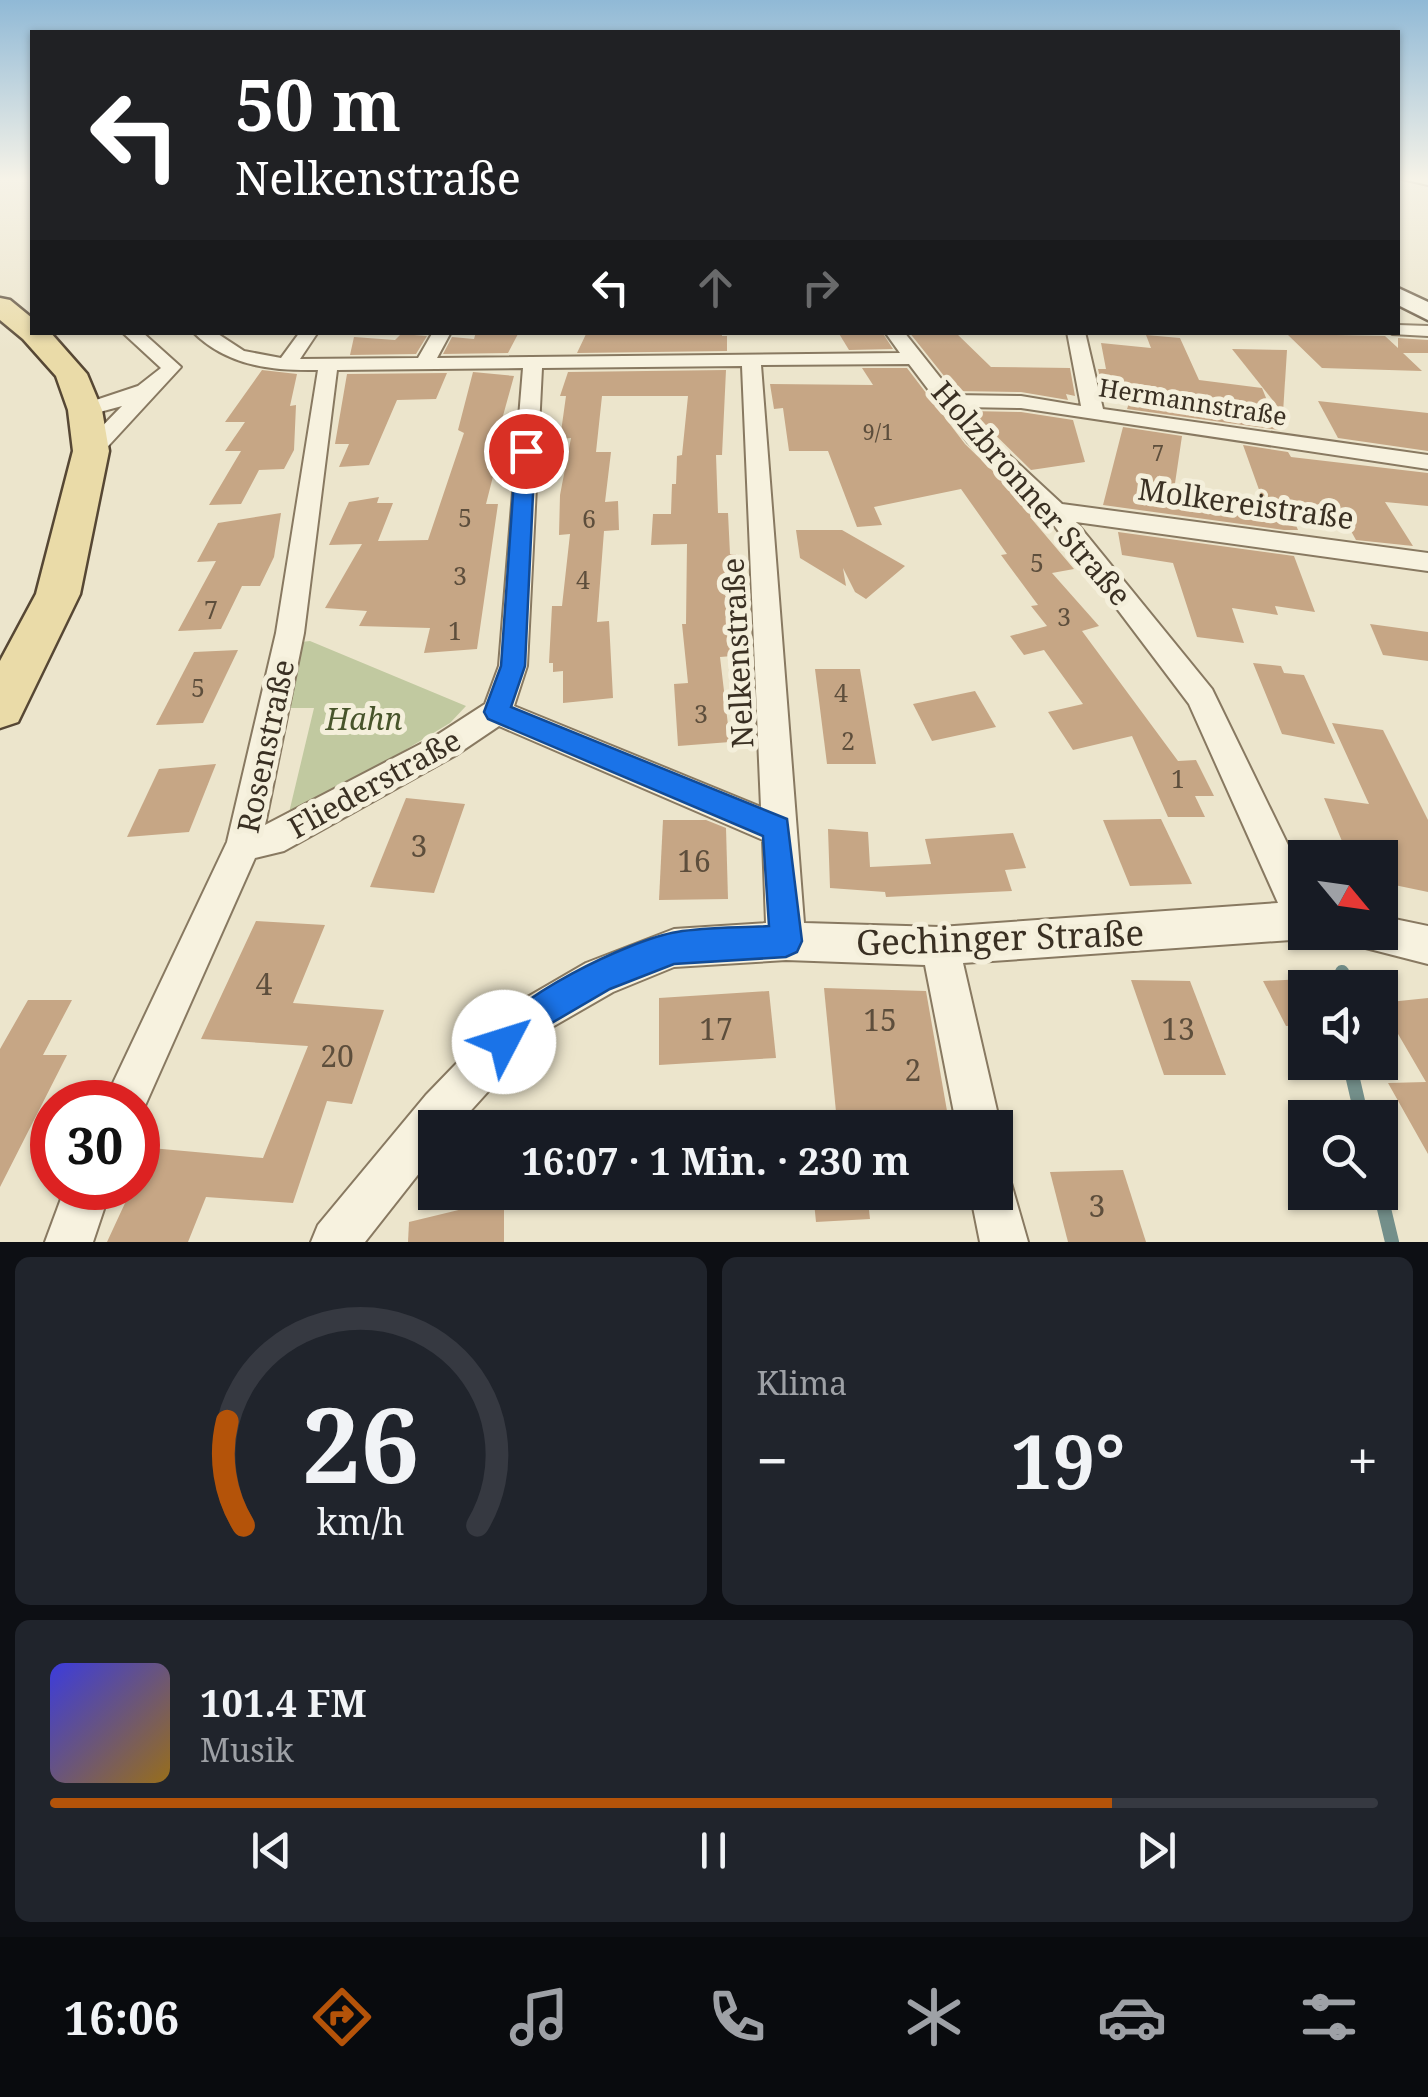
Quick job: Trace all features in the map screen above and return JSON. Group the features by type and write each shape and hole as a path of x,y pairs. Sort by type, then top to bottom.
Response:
{"main road":[{"path":"0,306 30,330"},
{"path":"0,708 58,594 91,451 83,403 72,374 36,335"}],"street":[{"path":"1400,296 1428,312"},
{"path":"1400,330 1428,331"},
{"path":"91,451 170,367 140,335"},
{"path":"206,335 238,356 286,365 915,358"},
{"path":"286,365 307,335"},
{"path":"425,363 440,335"},
{"name":"Holzbronner Straße","path":"896,335 976,438 1055,511 1202,697 1288,883"},
{"path":"1077,335 1093,412"},
{"path":"83,403 137,377 162,358"},
{"path":"534,362 513,666 497,712 776,828"},
{"name":"Nelkenstraße","path":"751,362 766,568 776,828 786,941"},
{"name":"Rosenstraße","path":"135,1080 244,843 290,633 328,366"},
{"path":"83,403 153,387"},
{"name":"Hermannstraße","path":"949,400 1021,402 1428,462"},
{"name":"Molkereistraße","path":"1055,511 1428,562"},
{"name":"Fliederstraße","path":"244,843 272,840 445,746 497,712"},
{"name":"Gechinger Straße","path":"335,1242 441,1110 526,1020 600,977 674,948 786,941 940,946 1288,921"},
{"path":"1398,939 1428,945"},
{"path":"940,946 975,1110"},
{"path":"69,1242 80,1210"},
{"path":"997,1210 1004,1242"}],"green space":[{"name":"Hahn","path":"310,641 466,706 450,723 287,821 314,708 290,708 301,642"}],"building":[{"path":"400,335 427,336 416,354 350,355 354,337 395,340"},
{"path":"475,335 517,335 508,353 443,354 452,337 474,339"},
{"path":"586,335 727,336 727,351 577,353"},
{"path":"840,335 884,335 893,349 849,350"},
{"path":"911,335 958,335 991,367 1070,368 1075,396 1066,394 1068,400 1021,392 956,391"},
{"path":"1146,335 1180,338 1199,380 1262,388 1279,430 1127,409 1129,403 1105,400 1098,369 1106,369 1101,343 1151,348"},
{"path":"1288,335 1385,336 1398,348 1398,338 1428,340 1428,353 1403,353 1422,371 1322,368"},
{"path":"1232,349 1287,350 1283,413"},
{"path":"862,368 907,368 965,444 1038,515 1030,517 1074,569 1052,573 1099,626 1082,631 1178,761 1196,760 1214,796 1195,796 1205,817 1168,817 1132,736 1073,750 1048,712 1083,704 1044,650 1024,655 1010,636 1047,626 1031,606 1038,605 1001,555 1007,554 961,489 874,507 882,525 857,527 828,451 789,451 783,408 774,409 770,384 873,385"},
{"path":"262,370 297,374 290,406 296,405 294,450 284,469 259,470 241,504 209,505 241,451 225,451 245,422 225,422"},
{"path":"726,370 722,455 716,455 718,513 728,513 730,554 736,554 739,592 735,592 745,655 720,657 730,742 678,746 674,684 688,683 682,624 686,624 687,544 651,545 653,514 671,514 672,484 676,484 677,456 682,455 688,396 602,396 596,452 611,452 605,502 618,501 619,530 604,531 597,622 609,621 613,698 563,703 563,671 553,672 553,663 549,663 552,606 562,606 570,534 559,535 560,495 571,438 560,439 566,396 560,396 568,372"},
{"path":"473,372 514,376 496,441 502,441 486,504 498,504 477,649 424,653 430,628 359,626 367,611 325,608 362,544 329,545 349,502 379,497 377,503 393,503 378,541 428,540 464,433 458,430"},
{"path":"447,373 436,399 397,400 369,465 339,467 349,444 335,444 347,374"},
{"path":"1318,401 1428,413 1428,451 1338,438"},
{"path":"971,411 1021,412 1073,420 1085,462 1031,470"},
{"path":"1123,427 1182,436 1174,490 1262,498 1243,445 1288,452 1291,457 1428,473 1428,506 1385,502 1413,546 1356,540 1351,531 1295,523 1298,530 1284,530 1103,505"},
{"path":"281,513 274,557 260,586 242,586 221,629 178,631 216,561 197,562 218,523"},
{"path":"796,530 842,530 905,566 866,599 855,592 843,568 846,586 800,558"},
{"path":"1118,532 1294,556 1315,612 1275,606 1278,615 1232,608 1244,643 1197,637 1173,563 1122,555"},
{"path":"1370,624 1428,632 1428,661 1383,655"},
{"path":"238,650 203,723 156,725 194,652"},
{"path":"1253,663 1281,666 1284,673 1304,675 1335,744 1282,734"},
{"path":"815,669 860,669 876,764 827,764"},
{"path":"975,691 996,727 932,741 913,704"},
{"path":"1332,723 1383,730 1428,820 1428,892 1398,886 1398,840 1342,840 1324,798 1369,804"},
{"path":"216,764 189,832 127,837 159,769"},
{"path":"406,798 465,804 434,893 370,887"},
{"path":"1161,819 1192,884 1130,886 1103,820"},
{"path":"663,820 706,820 726,828 728,899 659,900"},
{"path":"828,829 868,832 870,867 931,864 925,839 1013,833 1026,868 1005,870 1012,891 886,897 885,892 830,888"},
{"path":"256,921 325,925 293,1003 384,1010 352,1104 327,1101 293,1203 206,1197 188,1242 107,1242 122,1210 160,1210 160,1149 263,1158 308,1046 201,1039"},
{"path":"1131,980 1190,981 1226,1075 1164,1075"},
{"path":"1288,980 1288,1026 1286,1026 1263,981"},
{"path":"824,988 926,991 947,1110 836,1110"},
{"path":"769,991 776,1058 659,1065 659,998"},
{"path":"1428,998 1428,1154 1388,1083 1426,1082 1398,1034 1398,1001"},
{"path":"28,1000 72,1000 43,1055 67,1055 54,1080 30,1080 30,1128 0,1187 0,1049"},
{"path":"1123,1170 1146,1242 1068,1242 1050,1172"},
{"path":"459,1210 504,1210 504,1242 408,1242 409,1222"},
{"path":"815,1210 869,1210 870,1219 816,1222"}],"waterway":[{"path":"1353,1080 1358,1100"},
{"path":"1384,1210 1392,1242"}],"route":[{"path":"504,1042 526,1020 600,977 674,948 786,941 776,828 497,712 513,666 526,451"}]}
